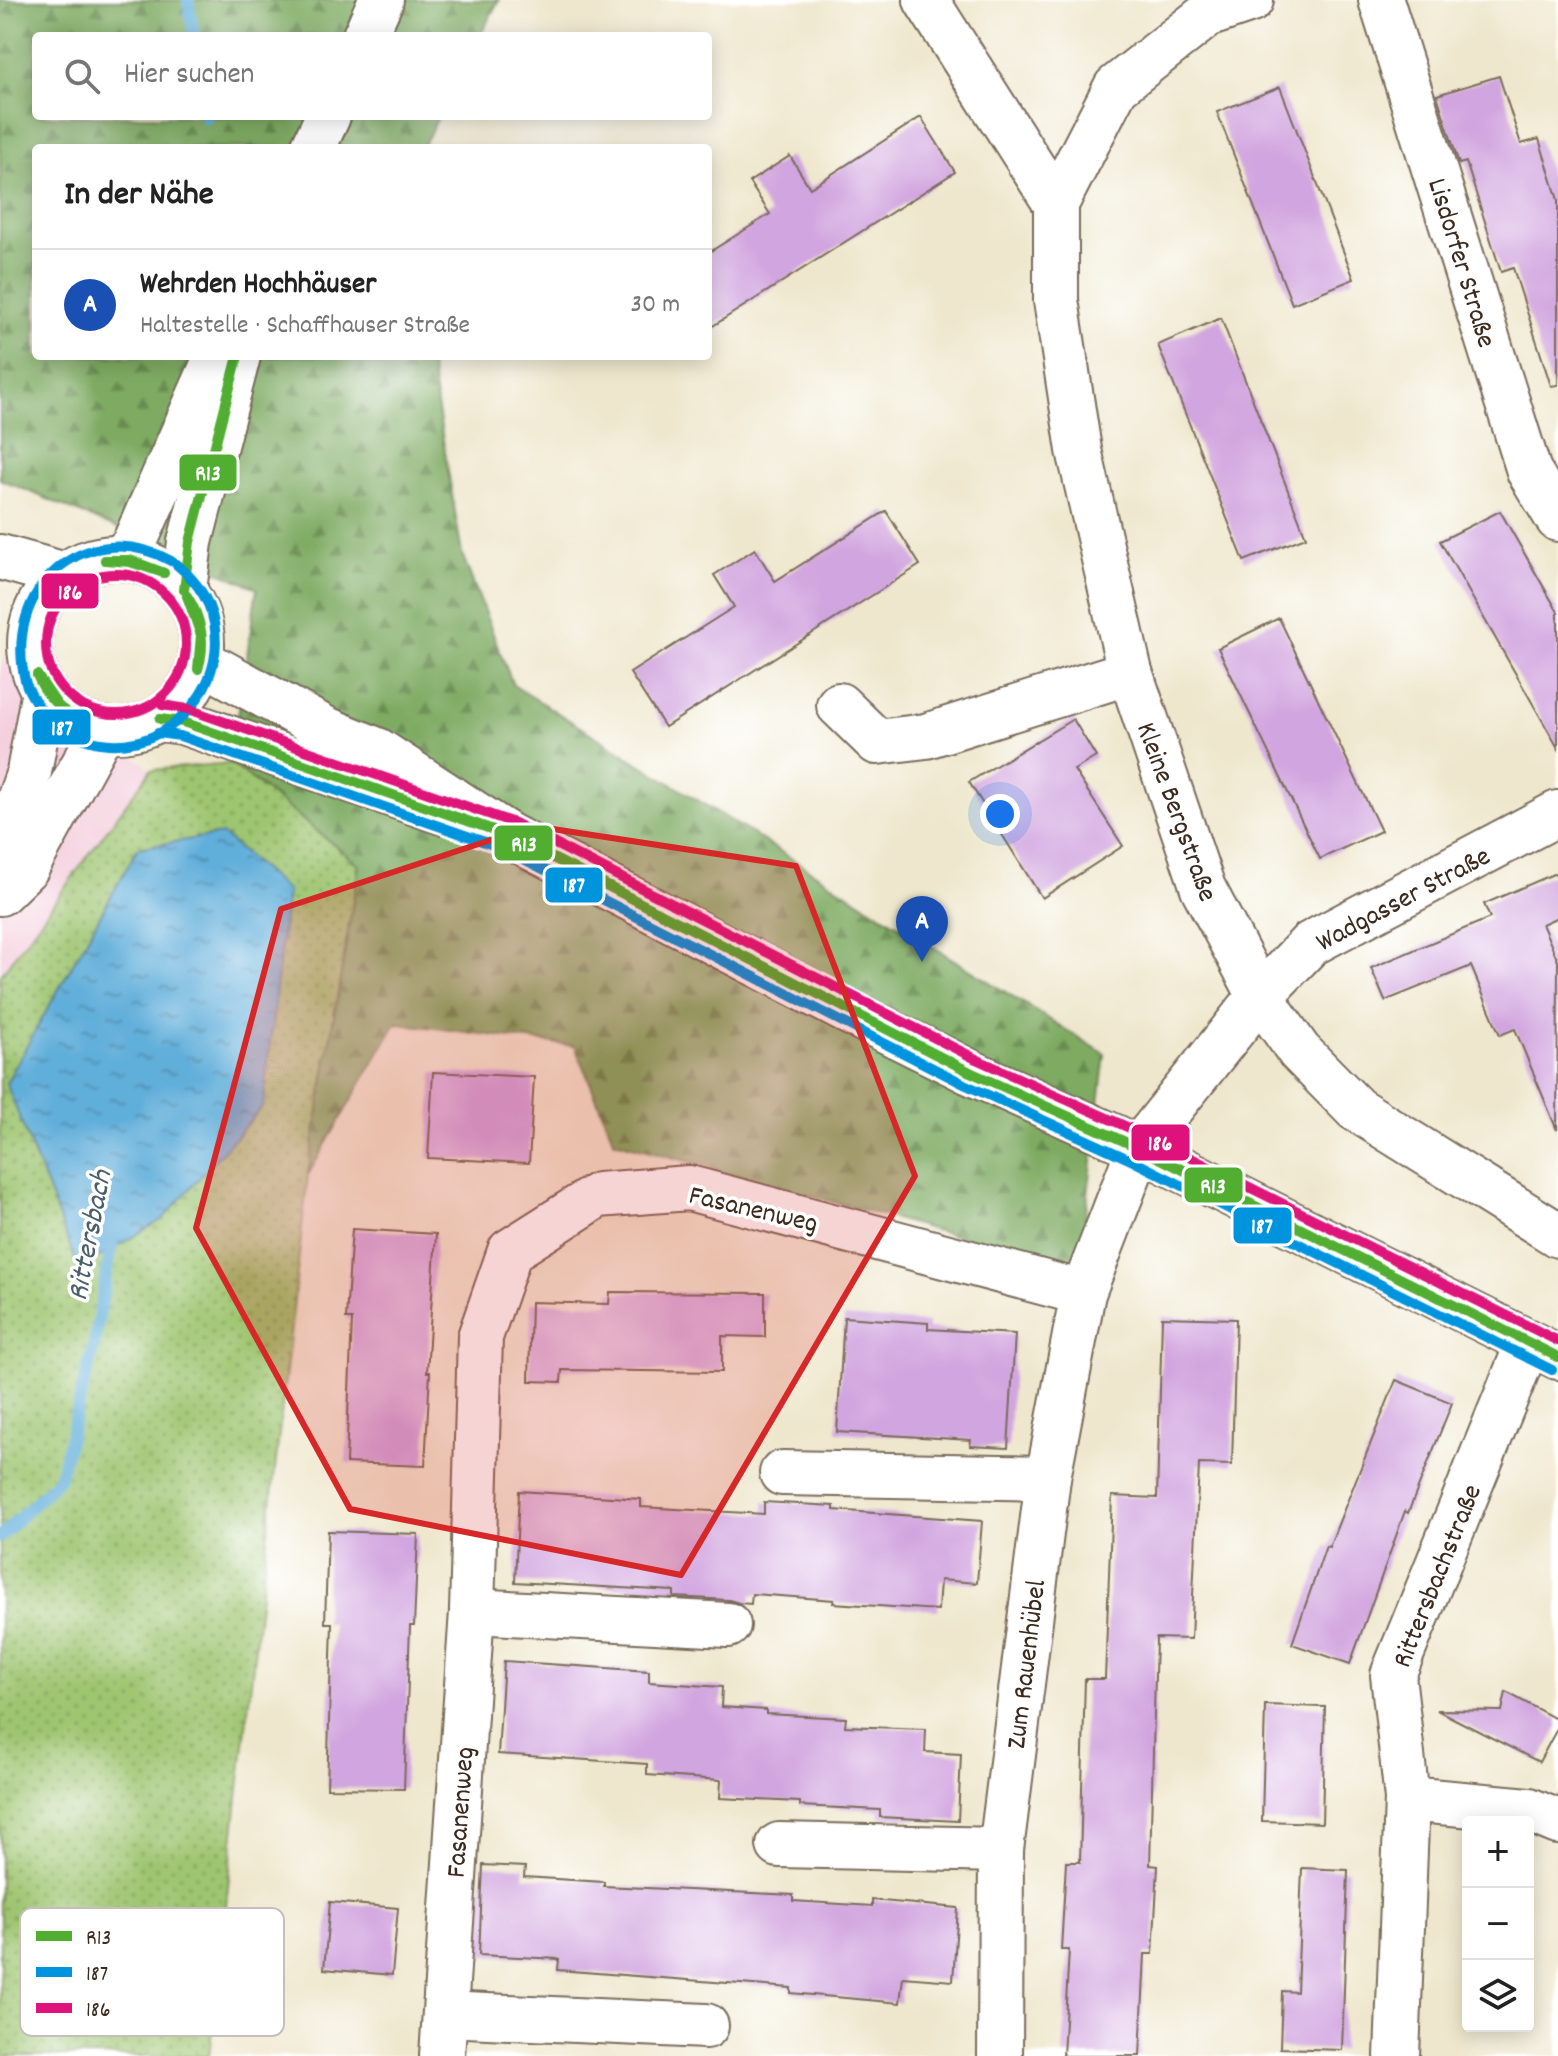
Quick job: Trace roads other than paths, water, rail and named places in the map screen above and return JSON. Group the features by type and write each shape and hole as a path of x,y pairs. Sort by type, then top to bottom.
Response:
{"street":[{"path":"367,32 381,0"},
{"path":"926,0 1056,204"},
{"name":"Kleine Bergstraße","path":"1251,0 1207,15 1116,87 1056,204 1056,300 1079,450 1130,672 1203,888 1260,996 1299,1051 1356,1109 1555,1231"},
{"name":"Lisdorfer Straße","path":"1381,0 1529,471 1558,519"},
{"path":"315,144 326,120"},
{"path":"120,558 133,546 215,360"},
{"path":"184,590 190,542 237,360"},
{"path":"0,557 65,575"},
{"path":"120,558 145,563 166,574 184,590 196,612 202,635 201,661 193,683 179,704 160,719 133,728 103,729 80,722 60,709 44,691 15,624 37,612 48,592 65,575 92,562 120,558"},
{"path":"201,661 326,729 377,750 508,835 970,1072 1139,1148 1543,1350"},
{"path":"839,705 877,742 913,738 1130,672"},
{"path":"0,853 29,772 44,691"},
{"path":"160,719 183,722 508,835"},
{"path":"0,893 27,867 103,729"},
{"name":"Wadgasser Straße","path":"1139,1148 1260,996 1310,944 1558,813"},
{"name":"Zum Rauenhübel","path":"1000,2056 1001,1850 1048,1478 1083,1293 1139,1148"},
{"name":"Fasanenweg","path":"706,2026 444,2035 472,1611 480,1337 510,1251 598,1195 689,1188 1083,1293"},
{"name":"Rittersbachstraße","path":"1397,2056 1407,1799 1393,1675 1543,1350"},
{"path":"782,1473 1048,1478"},
{"path":"472,1611 728,1625"},
{"path":"1407,1799 1529,1810 1558,1822"},
{"path":"779,1845 1001,1850"}],"water":[{"path":"222,834 287,891 263,1106 163,1219 79,1269 6,1083 138,848"}],"waterway":[{"name":"Rittersbach","path":"188,0 193,32"},
{"name":"Rittersbach","path":"0,1537 59,1479 94,1345 113,1235"}],"place":[{"name":"Wehrden Hochhäuser","path":"922,962"}]}
